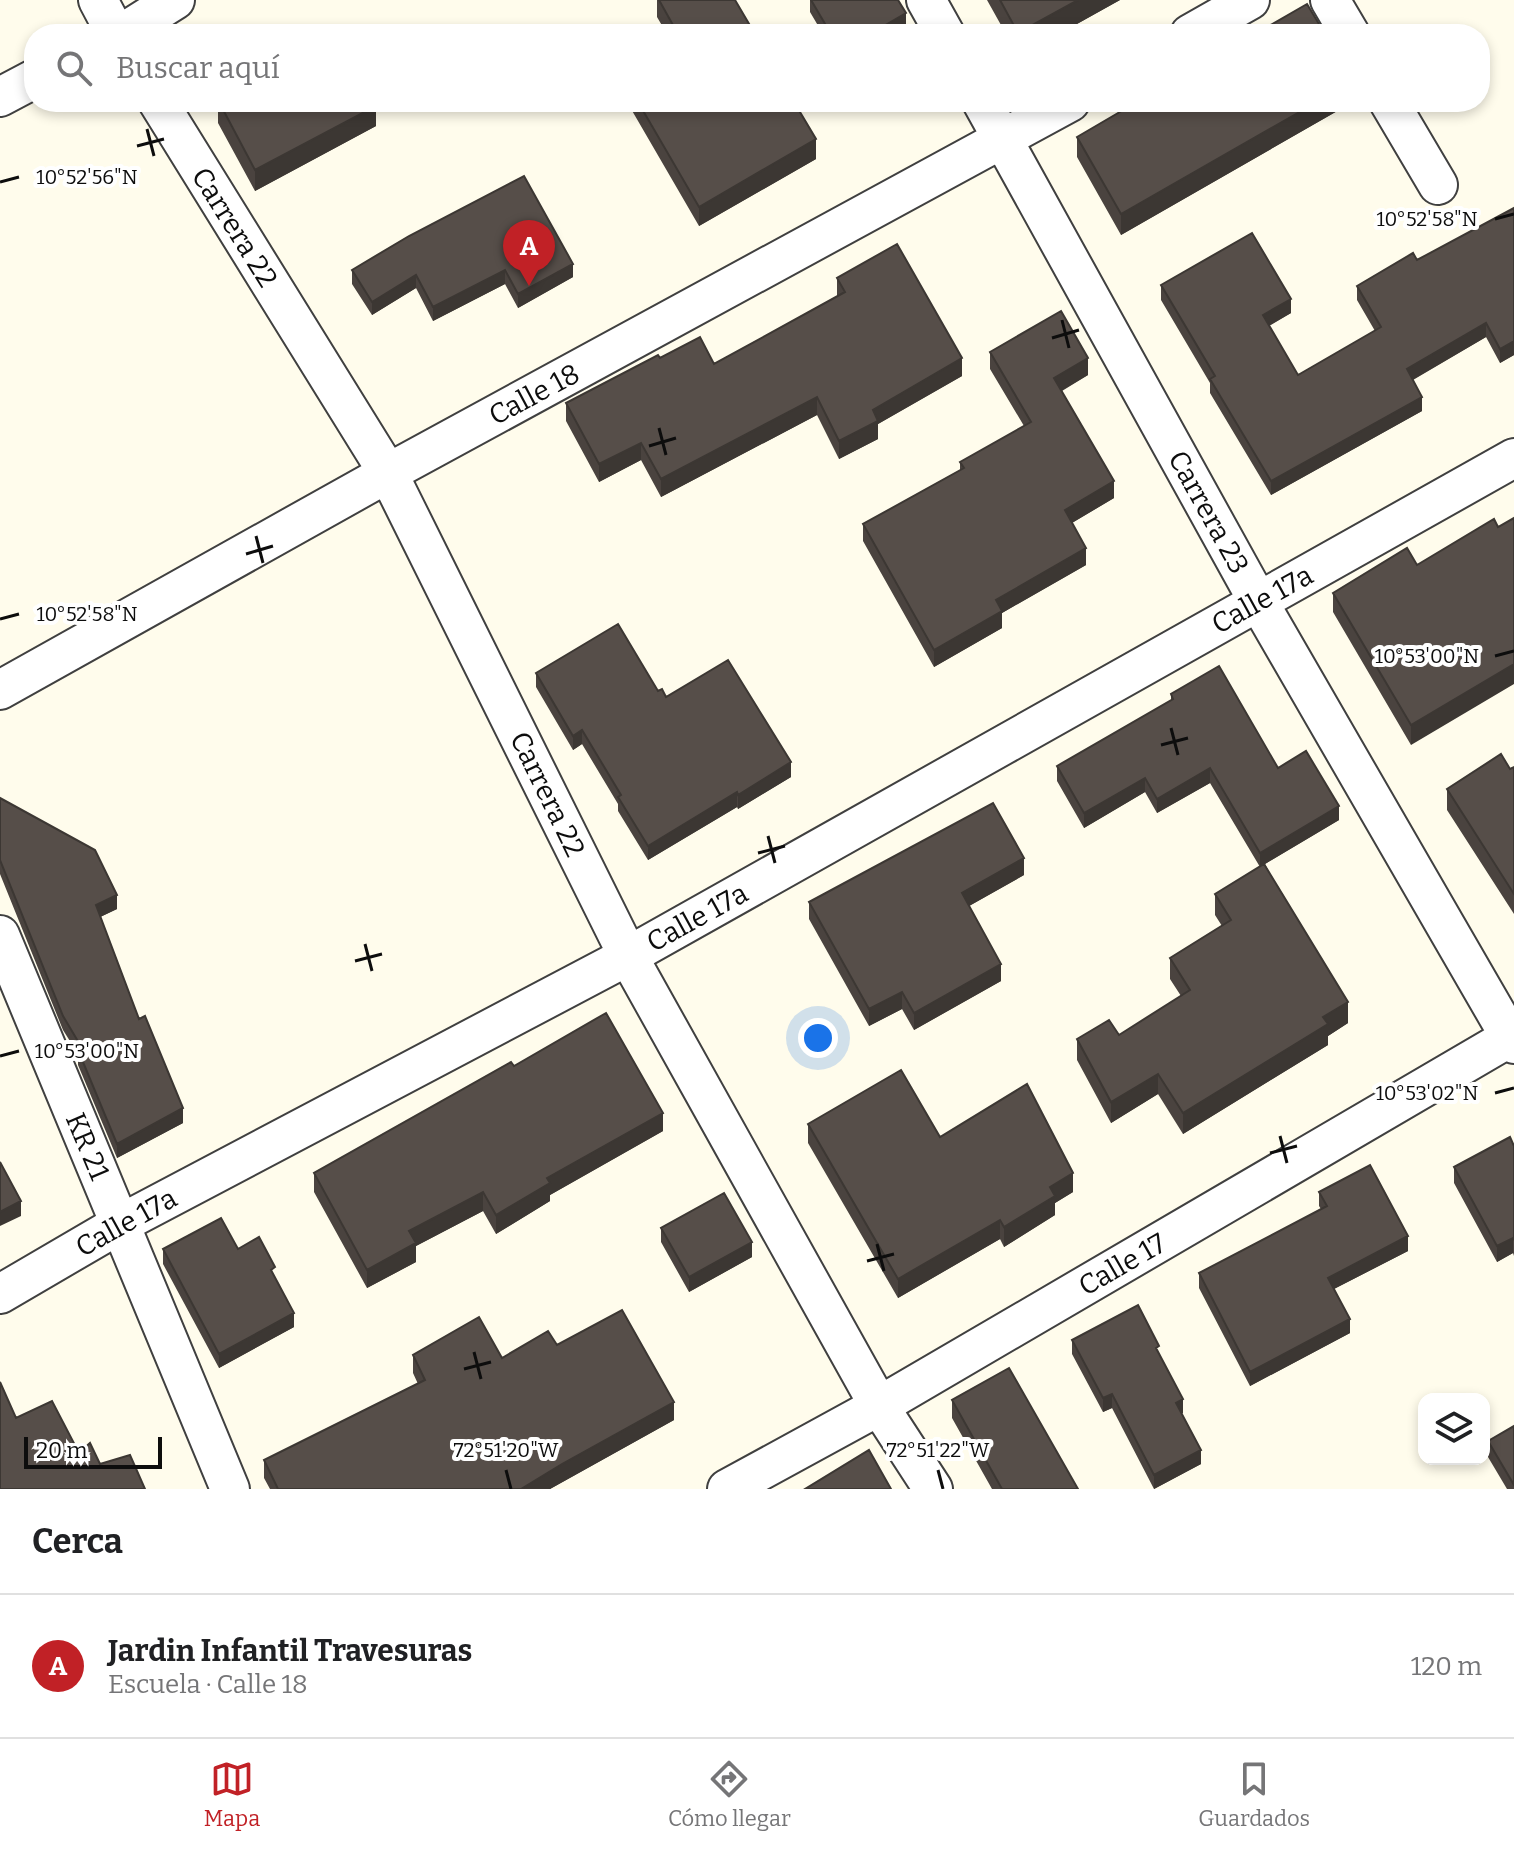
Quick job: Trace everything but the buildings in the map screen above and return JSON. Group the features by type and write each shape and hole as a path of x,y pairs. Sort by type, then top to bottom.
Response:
{"street":[{"path":"98,0 112,24"},
{"path":"135,24 175,0"},
{"path":"926,0 939,24"},
{"path":"1208,24 1250,0"},
{"path":"1330,0 1344,24"},
{"path":"0,97 24,84"},
{"name":"Carrera 22","path":"164,112 388,473 628,956 879,1406 933,1489"},
{"name":"Carrera 23","path":"988,112 1258,601 1513,1038"},
{"name":"Calle 18","path":"0,690 388,473 1052,112"},
{"path":"1395,112 1438,185"},
{"name":"Calle 17a","path":"0,1294 120,1224 628,956 1514,458"},
{"name":"KR 21","path":"0,935 230,1489"},
{"name":"Calle 17","path":"727,1489 879,1406 1513,1038"}],"place":[{"name":"Jardin Infantil Travesuras","path":"529,286"}]}
